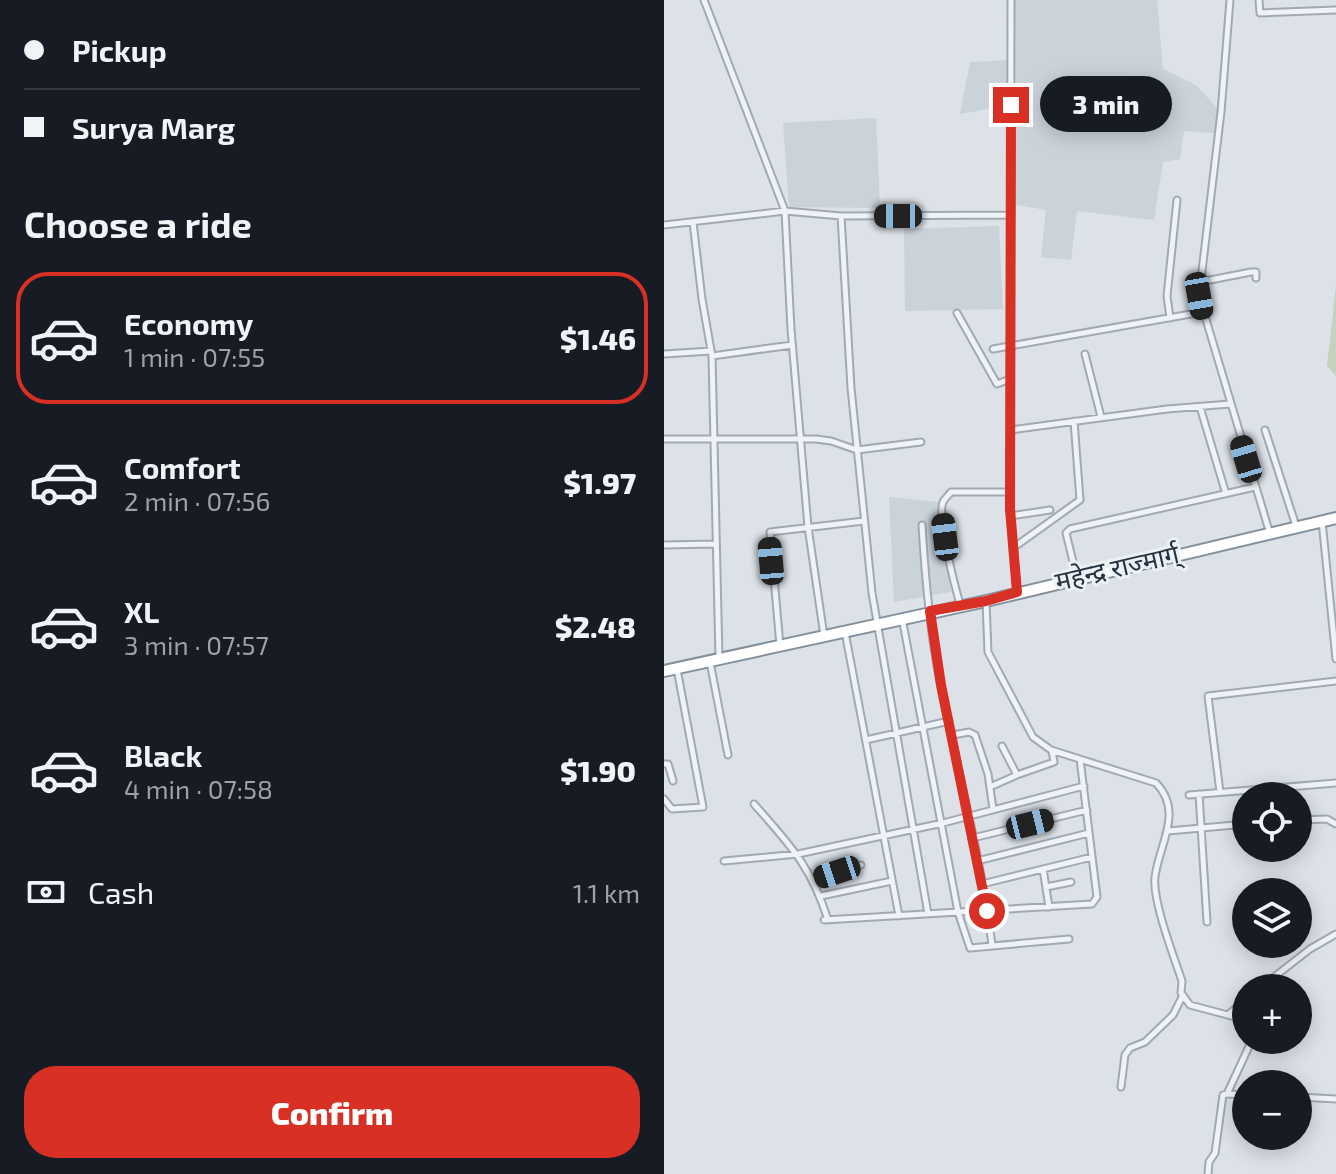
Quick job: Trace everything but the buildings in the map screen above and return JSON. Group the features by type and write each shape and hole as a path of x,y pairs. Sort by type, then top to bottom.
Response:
{"highway":[{"name":"महेन्द्र राज्मार्ग्","path":"664,671 960,604 986,601 1336,518"}],"street":[{"path":"704,0 785,211 792,345 808,527 824,636"},
{"path":"1011,0 1010,516 1017,592"},
{"path":"1230,0 1200,282 1202,312 1270,534"},
{"path":"1259,0 1260,13 1336,10"},
{"path":"1170,318 1167,296 1177,200"},
{"path":"664,225 785,211 841,216 1011,215"},
{"path":"841,216 857,450 876,624 928,914"},
{"path":"693,222 711,354 714,659 728,755"},
{"path":"1200,282 1251,272 1256,272 1256,278"},
{"path":"993,349 1202,312"},
{"path":"957,313 997,384 1010,379"},
{"path":"664,354 711,354 792,345"},
{"path":"1085,354 1101,417"},
{"path":"1010,430 1230,404"},
{"path":"1200,407 1226,494"},
{"path":"1013,548 1080,500 1074,421"},
{"path":"1265,430 1296,527"},
{"path":"664,439 801,439 831,441 857,450 921,442"},
{"path":"1077,578 1066,533 1070,529 1255,487"},
{"path":"960,604 945,537 944,500 951,492 1010,492"},
{"path":"1010,516 1050,510"},
{"path":"780,646 769,536 773,530 864,521"},
{"path":"1322,521 1336,659"},
{"path":"922,525 941,685 992,946"},
{"path":"664,545 714,544"},
{"path":"986,601 988,652 1033,737 1051,750 1156,783 1164,792 1169,807 1168,831 1154,879 1182,981 1183,995 1173,1015 1145,1042 1130,1048 1125,1055 1121,1087"},
{"path":"902,617 958,912 970,948 1069,939"},
{"path":"845,631 899,916"},
{"path":"664,799 672,809 703,807 677,668"},
{"path":"1220,792 1208,696 1336,681"},
{"path":"866,740 949,721"},
{"path":"953,735 969,732 975,735 993,809"},
{"path":"1002,746 1017,775"},
{"path":"990,787 1054,762 1051,750"},
{"path":"754,804 798,854 821,896 826,920 1092,904 1097,897 1080,759"},
{"path":"664,764 668,764 673,781"},
{"path":"1189,795 1336,783"},
{"path":"724,861 798,854 943,823 1084,786"},
{"path":"1199,794 1207,922"},
{"path":"973,838 1087,810"},
{"path":"1312,820 1327,819 1336,824"},
{"path":"1168,831 1232,825"},
{"path":"977,861 1089,833"},
{"path":"982,884 1092,857"},
{"path":"813,880 861,865"},
{"path":"1043,869 1049,907"},
{"path":"821,896 892,881"},
{"path":"1046,887 1071,882"},
{"path":"1278,974 1310,949 1336,934"},
{"path":"1183,995 1190,1005 1232,1016"},
{"path":"1208,1174 1209,1162 1215,1153 1214,1141 1223,1095 1227,1094 1246,1054"},
{"path":"1227,1094 1232,1094"},
{"path":"1312,1098 1336,1099"}],"shaded area":[{"path":"1011,0 1157,0 1163,69 1196,85 1221,112 1214,133 1184,131 1180,159 1163,162 1154,220 1077,211 1071,260 1041,257 1046,210 1011,204 1011,105 960,114 970,62 1011,60"},
{"path":"876,118 880,208 789,207 783,123"},
{"path":"999,226 1003,309 905,311 904,229"},
{"path":"889,497 938,502 951,592 894,602"}],"green space":[{"path":"1336,286 1336,376 1327,366"}],"route":[{"path":"987,911 941,685 930,611 1017,592 1010,509 1011,105"}]}
